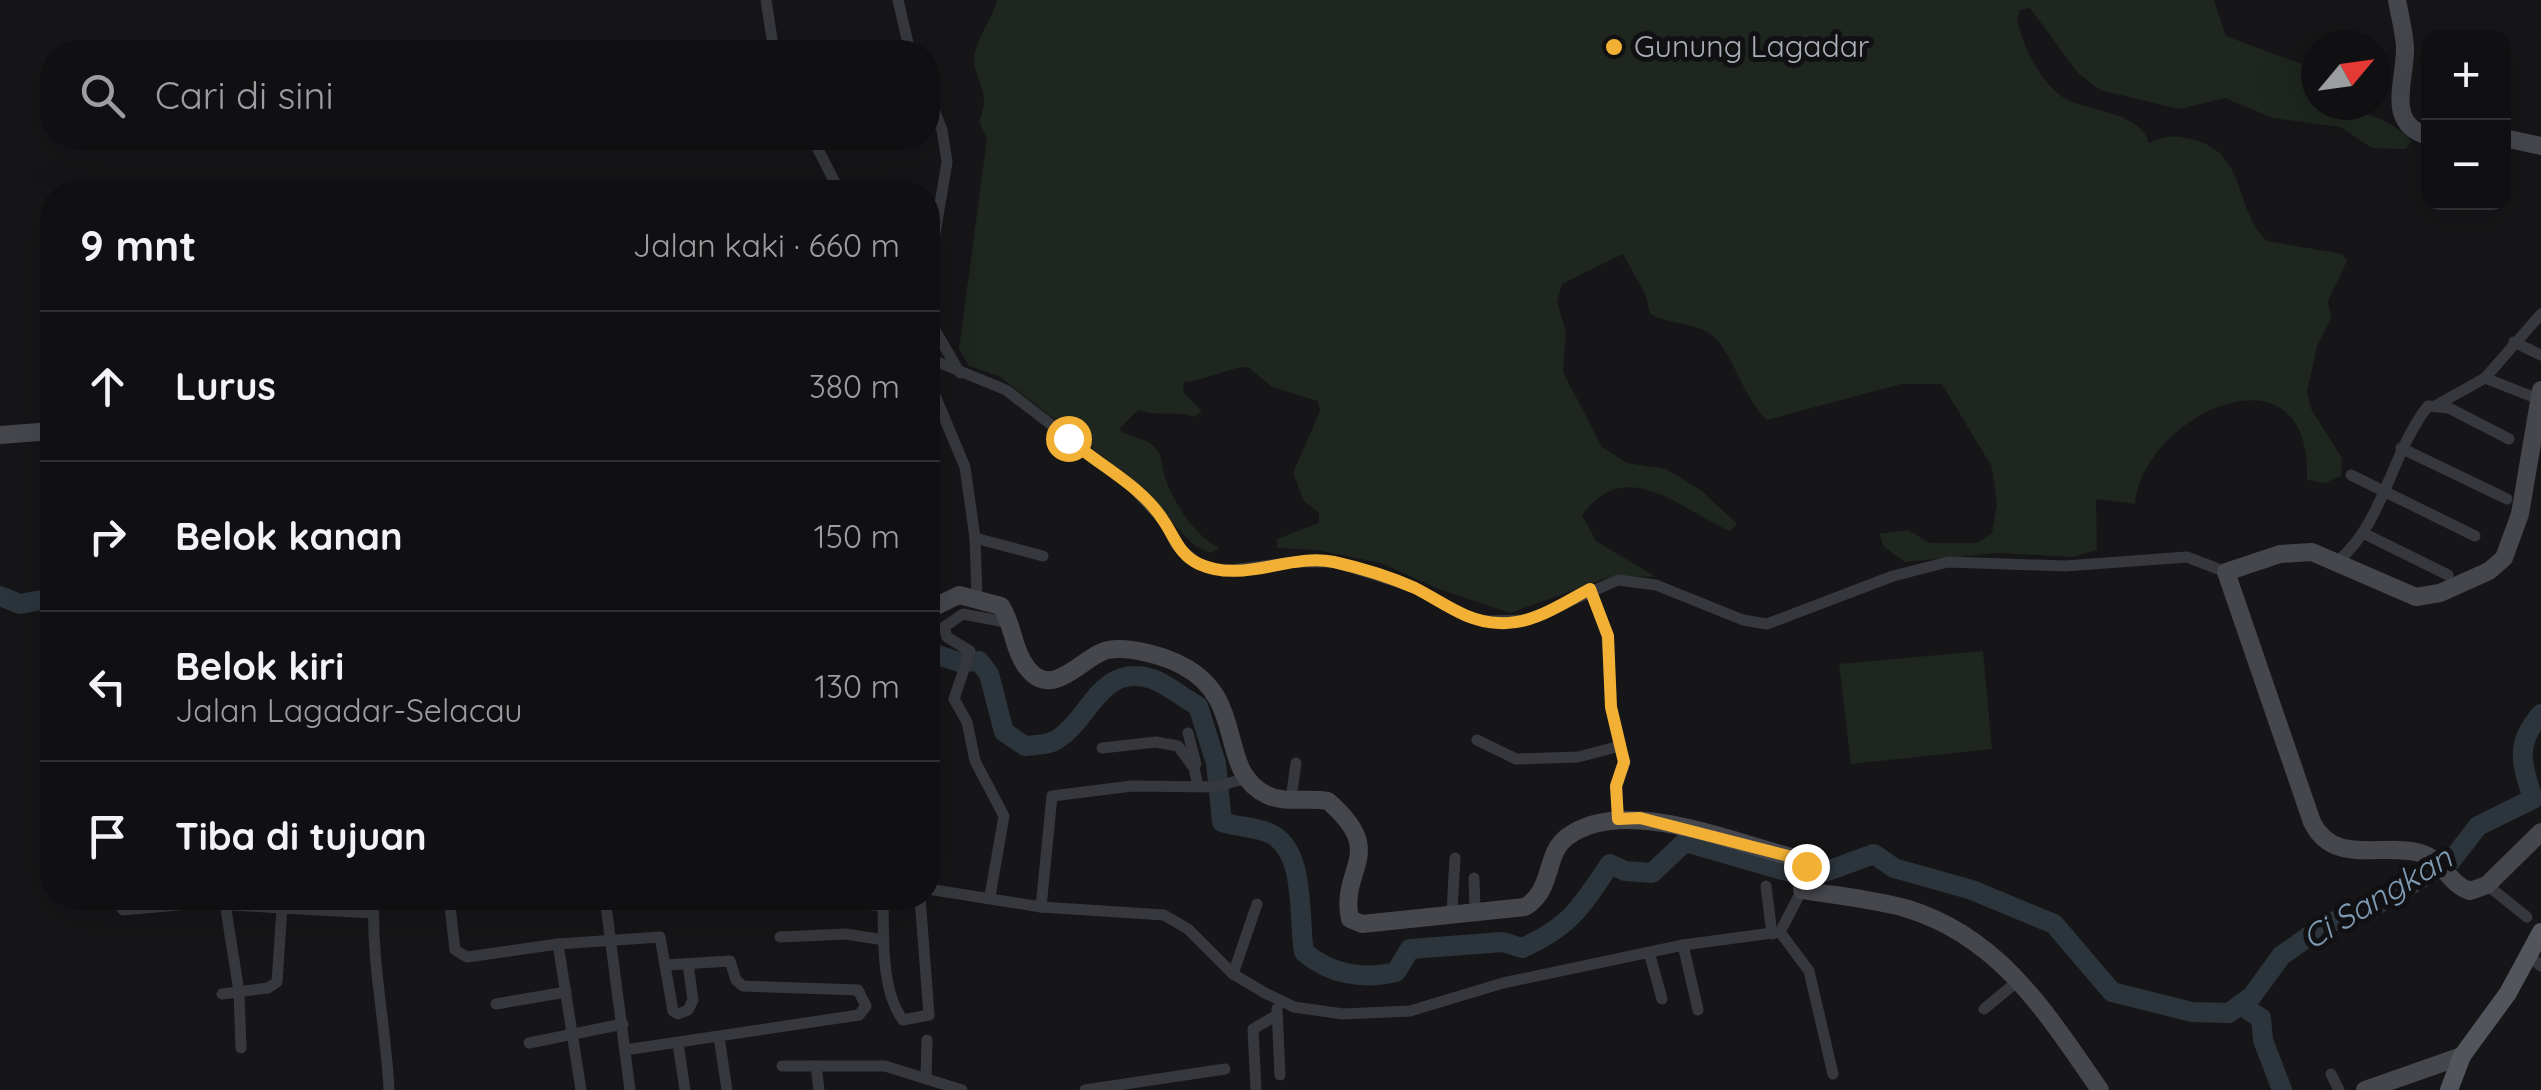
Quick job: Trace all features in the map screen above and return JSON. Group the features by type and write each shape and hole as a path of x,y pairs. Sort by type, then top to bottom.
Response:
{"main road":[{"path":"2449,1090 2462,1056 2535,960 2541,932"}],"street":[{"path":"766,0 772,40"},
{"path":"898,0 907,40"},
{"path":"2398,0 2405,49 2401,114 2410,128 2421,133"},
{"path":"940,125 947,162 940,204"},
{"path":"2511,140 2541,146"},
{"path":"818,150 834,180"},
{"path":"2338,561 2363,533 2402,448 2425,409 2485,378 2541,314"},
{"path":"940,339 960,373"},
{"path":"2514,342 2541,354"},
{"path":"940,364 1006,390 1132,486 1165,522 1182,552 1209,568 1240,571 1294,562 1334,562 1413,588 1470,618 1496,623 1527,620 1590,589 1618,580 1656,584 1720,612 1766,624 1893,576 1948,562 2065,566 2187,557 2226,572 2290,552 2312,552 2416,597 2440,593 2498,566 2520,514 2537,394 2485,378"},
{"path":"940,405 962,454 975,538 976,590"},
{"path":"2435,406 2449,408 2509,439"},
{"path":"0,435 40,432"},
{"path":"2402,448 2507,499"},
{"path":"2351,475 2475,536"},
{"path":"2363,533 2448,575"},
{"path":"975,538 1043,556"},
{"path":"2226,572 2320,837 2348,850 2416,852 2444,869 2463,889 2487,885 2541,832"},
{"path":"1590,589 1608,636 1611,707 1624,762 1616,786 1618,814"},
{"path":"940,603 976,590 1001,606 1026,667 1045,680 1061,679 1095,654 1114,649 1177,662 1203,677 1224,706 1235,754 1247,778 1270,796 1292,792 1328,801 1359,842 1361,858 1348,908 1350,918 1373,924 1451,907 1476,905 1511,910 1531,904 1546,885 1560,842 1580,829 1618,814 1804,860 1803,883 1776,933"},
{"path":"990,896 1004,816 973,755 967,722 954,698 970,654 947,637 946,622 962,614 1011,623"},
{"path":"1188,733 1194,747 1198,786"},
{"path":"1477,740 1516,758 1578,757 1620,746"},
{"path":"1102,748 1164,742 1178,746 1194,768"},
{"path":"1292,792 1296,764"},
{"path":"1041,907 1050,798 1132,786 1220,787 1247,778"},
{"path":"1451,907 1456,895 1454,858"},
{"path":"1474,878 1476,905"},
{"path":"1803,883 1906,908 1986,948 2018,980 2100,1090"},
{"path":"2487,885 2527,917"},
{"path":"1766,886 1776,933 1808,970 1833,1074"},
{"path":"940,890 1041,907 1164,915 1188,928 1233,974 1279,1001 1339,1014 1410,1011 1503,984 1649,952 1776,933"},
{"path":"1233,974 1257,904"},
{"path":"226,910 239,992 241,1048"},
{"path":"222,994 268,988 277,982 282,910"},
{"path":"343,910 373,914"},
{"path":"373,910 388,1090"},
{"path":"451,910 459,954 467,957 558,944 662,938 673,1010 678,1014 688,1010 693,1000 688,964"},
{"path":"607,910 630,1090"},
{"path":"884,910 884,940 900,1018 927,1017 921,910"},
{"path":"780,936 846,934 884,940"},
{"path":"558,944 581,1090"},
{"path":"1683,945 1698,1010"},
{"path":"1649,952 1662,1000"},
{"path":"625,1050 859,1014 866,1006 858,990 743,986 736,980 730,961 666,965"},
{"path":"1984,1009 2018,980"},
{"path":"496,1004 566,992"},
{"path":"1279,1001 1280,1075"},
{"path":"1256,1090 1253,1029 1277,1015"},
{"path":"528,1044 622,1024"},
{"path":"719,1037 727,1090"},
{"path":"926,1077 927,1040"},
{"path":"678,1043 685,1090"},
{"path":"2365,1090 2462,1056"},
{"path":"782,1066 885,1066 953,1089"},
{"path":"816,1066 819,1090"},
{"path":"1085,1090 1148,1085 1225,1069"},
{"path":"2331,1074 2339,1090"}],"shaded area":[{"path":"997,0 2214,0 2226,36 2301,64 2301,120 2382,120 2411,141 2406,149 2372,148 2340,127 2273,118 2225,98 2179,109 2100,90 2078,73 2030,8 2020,10 2017,19 2033,61 2060,95 2123,118 2143,132 2149,143 2177,137 2212,147 2232,171 2249,215 2267,241 2342,254 2347,261 2328,301 2331,319 2318,343 2307,391 2311,409 2342,458 2341,476 2325,483 2307,480 2302,436 2284,410 2257,401 2226,404 2195,419 2166,442 2145,471 2135,504 2096,499 2097,550 2072,557 1997,553 1905,562 1884,547 1879,534 1908,530 1930,543 1977,543 1992,533 1997,505 1992,467 1942,384 1901,384 1767,420 1710,333 1650,314 1646,296 1623,254 1562,284 1557,302 1566,332 1563,372 1602,447 1627,463 1666,469 1702,491 1737,524 1730,531 1655,492 1617,489 1599,497 1582,515 1596,541 1656,577 1613,576 1510,613 1436,588 1381,563 1317,550 1277,548 1277,539 1319,523 1319,513 1304,501 1293,473 1320,411 1318,401 1272,387 1248,367 1184,382 1183,392 1202,411 1194,417 1138,410 1119,429 1149,442 1158,451 1178,506 1202,536 1220,548 1210,553 1195,546 1119,469 999,376 969,366 959,349 987,139 979,121 984,100 974,61"},
{"path":"1983,651 1992,749 1851,764 1839,664"}],"waterway":[{"name":"Ci Sangkan","path":"0,596 20,604 40,600"},
{"name":"Ci Sangkan","path":"940,656 959,662 979,661 989,674 1004,732 1025,746 1056,740 1118,679 1132,676 1155,680 1198,706 1216,763 1222,822 1264,831 1281,841 1290,854 1299,886 1304,952 1336,970 1359,975 1396,972 1410,949 1503,942 1522,948 1552,932 1574,914 1610,864 1625,871 1652,873 1685,842 1800,875 1816,875 1874,854 1894,868 1972,890 2054,924 2112,992 2192,1012 2229,1013 2252,996 2281,956 2326,924 2368,910 2451,861 2478,826 2533,799 2523,755 2527,735 2541,714"},
{"path":"2240,1005 2261,1018 2263,1040 2282,1090"}],"place":[{"name":"Gunung Lagadar","path":"1614,47"}],"route":[{"path":"1068,438 1132,486 1165,522 1182,552 1209,568 1224,572 1294,562 1334,562 1413,588 1470,618 1496,623 1527,620 1590,589 1608,636 1613,680 1611,707 1624,762 1616,786 1618,819 1640,818 1804,860 1806,866"}]}
